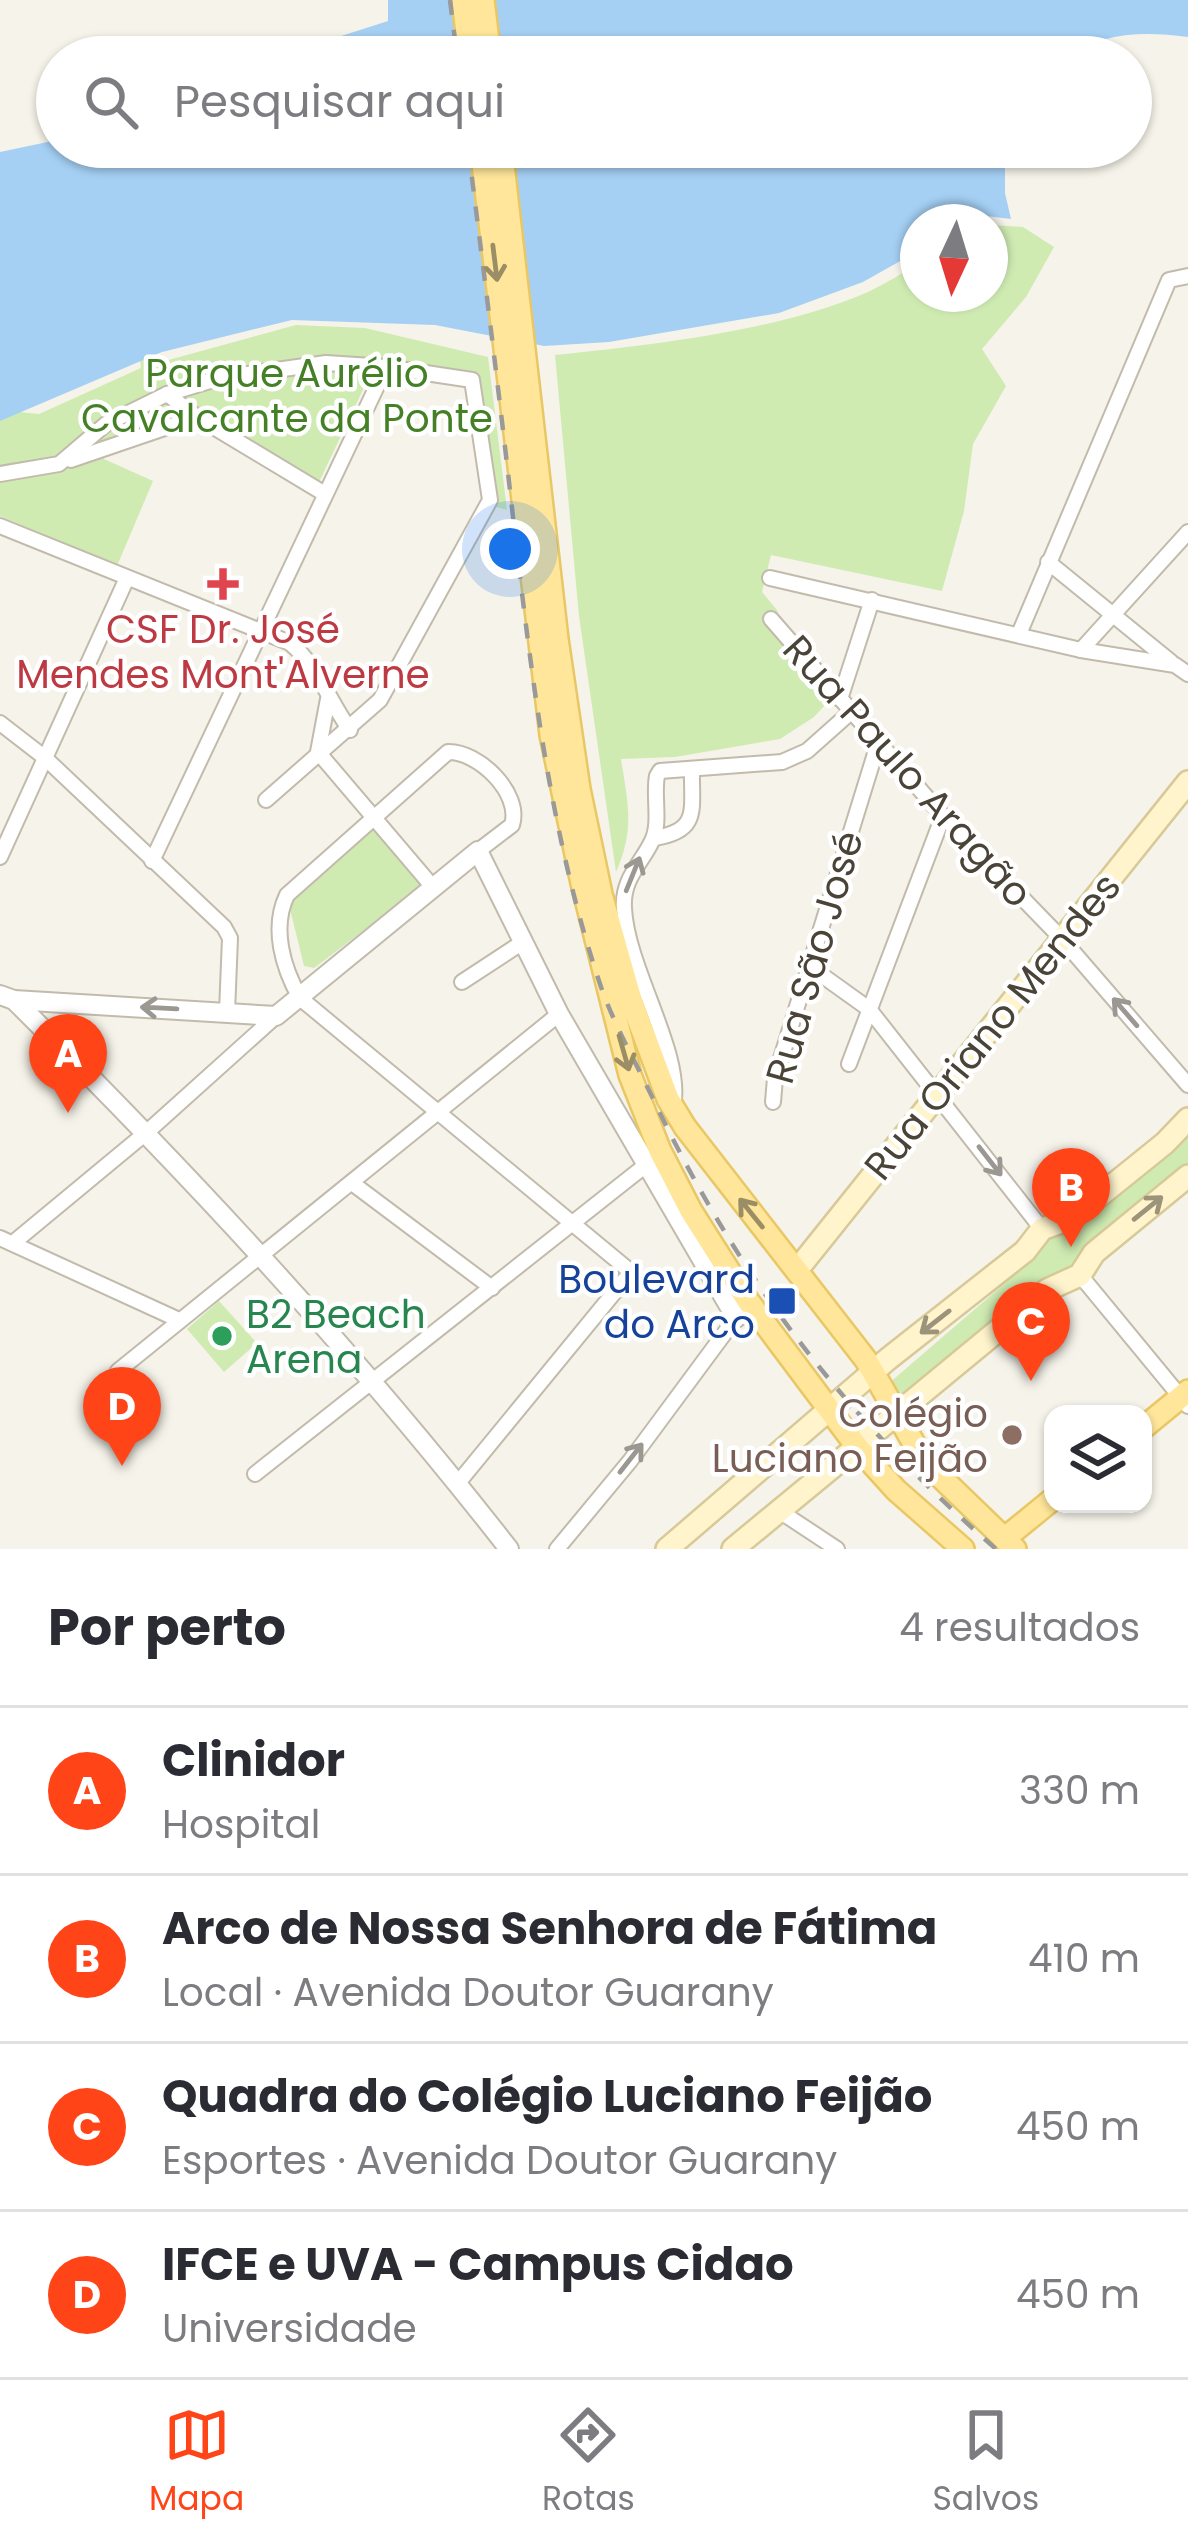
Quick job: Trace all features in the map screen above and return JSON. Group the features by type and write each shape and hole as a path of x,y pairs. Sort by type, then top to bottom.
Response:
{"main road":[{"path":"463,0 467,36"},
{"path":"483,0 487,36"},
{"path":"484,168 579,789 620,967 642,1033 673,1107 873,1373 924,1461 1004,1546 1044,1508"},
{"path":"503,168 540,650 560,784 653,1160 691,1211 742,1309 896,1490 963,1549"},
{"name":"Rua Oriano Mendes","path":"797,1270 1188,782"},
{"path":"667,1549 1025,1251 1042,1229 1072,1218 1188,1120"},
{"path":"733,1549 1047,1290 1080,1275 1094,1253 1188,1176"},
{"path":"1152,1422 1186,1398"}],"street":[{"path":"1019,634 1169,280 1188,276"},
{"path":"59,464 106,424 167,394 220,378 326,363 472,380 490,500 392,683 350,730 266,800"},
{"path":"152,860 386,367"},
{"path":"167,394 197,418 325,494"},
{"path":"0,474 59,464 197,418"},
{"path":"0,526 290,643 306,656 350,730"},
{"path":"1081,650 1188,532"},
{"path":"1048,562 1181,670"},
{"path":"0,857 6,831 127,578"},
{"path":"770,578 1181,670"},
{"path":"840,699 872,600"},
{"name":"Rua Paulo Aragão","path":"771,620 1188,1085"},
{"path":"318,752 328,699"},
{"path":"673,1107 676,1079 636,966 623,905 632,870 654,838 655,782 660,771 782,762 807,751 852,711"},
{"path":"0,722 44,757 224,927 230,938 227,1012"},
{"name":"Rua São José","path":"772,1102 775,1078 878,744"},
{"path":"318,752 432,886"},
{"path":"179,1320 7,1241 147,1132 276,1016 300,998 432,886 512,825 514,806 499,781 460,752 448,752 287,895 278,922 285,965 300,998 631,1271 458,1483"},
{"path":"654,838 677,835 686,828 692,769"},
{"path":"849,1064 943,816"},
{"path":"255,1474 653,1160 559,1014 478,851"},
{"path":"462,982 523,943"},
{"path":"809,966 869,1009 1042,1229"},
{"path":"7,997 276,1016"},
{"path":"7,997 147,1132 261,1254 375,1381 509,1549"},
{"path":"118,1371 559,1014"},
{"path":"352,1183 492,1288"},
{"path":"1080,1275 1186,1398"},
{"path":"557,1549 630,1461 742,1309"},
{"path":"781,1512 837,1549"}],"green space":[{"path":"1008,226 1023,227 1054,247 1026,297 982,349 1006,386 973,444 964,511 942,591 771,555 762,592 777,610 800,676 826,704 780,739 675,757 621,759 628,829 616,872 579,616 555,355 755,326 868,292 900,274 900,312 1008,312"},
{"name":"Parque Aurélio Cavalcante da Ponte","path":"296,325 365,328 488,357 507,510 492,506 479,382 372,371 319,482 170,416 104,440 104,459 153,481 117,566 0,516 0,410 39,414 141,368 140,360 152,359 154,364"},
{"path":"370,826 424,885 314,968 304,966 289,905"},
{"path":"1188,1132 1188,1169 1089,1255 901,1403 888,1384 1039,1254 1044,1238"},
{"name":"B2 Beach Arena","path":"219,1301 257,1343 224,1372 187,1329"}],"water":[{"path":"388,0 1188,0 1188,37 341,36 388,21"},
{"path":"36,144 36,168 1005,168 1008,204 900,204 900,261 863,282 779,313 609,342 544,346 435,325 292,320 162,352 0,421 0,152"}],"railway":[{"path":"450,0 454,36"},
{"path":"471,168 545,756 582,926 605,997 689,1170 762,1290 845,1398 996,1549"}],"place":[{"name":"CSF Dr. José Mendes Mont'Alverne","path":"223,584"},
{"name":"Clinidor","path":"68,1113"},
{"name":"Arco de Nossa Senhora de Fátima","path":"1071,1247"},
{"name":"Boulevard do Arco","path":"782,1301"},
{"name":"B2 Beach Arena","path":"222,1336"},
{"name":"Quadra do Colégio Luciano Feijão","path":"1031,1381"},
{"name":"Colégio Luciano Feijão","path":"1012,1435"},
{"name":"IFCE e UVA - Campus Cidao","path":"122,1466"}]}
